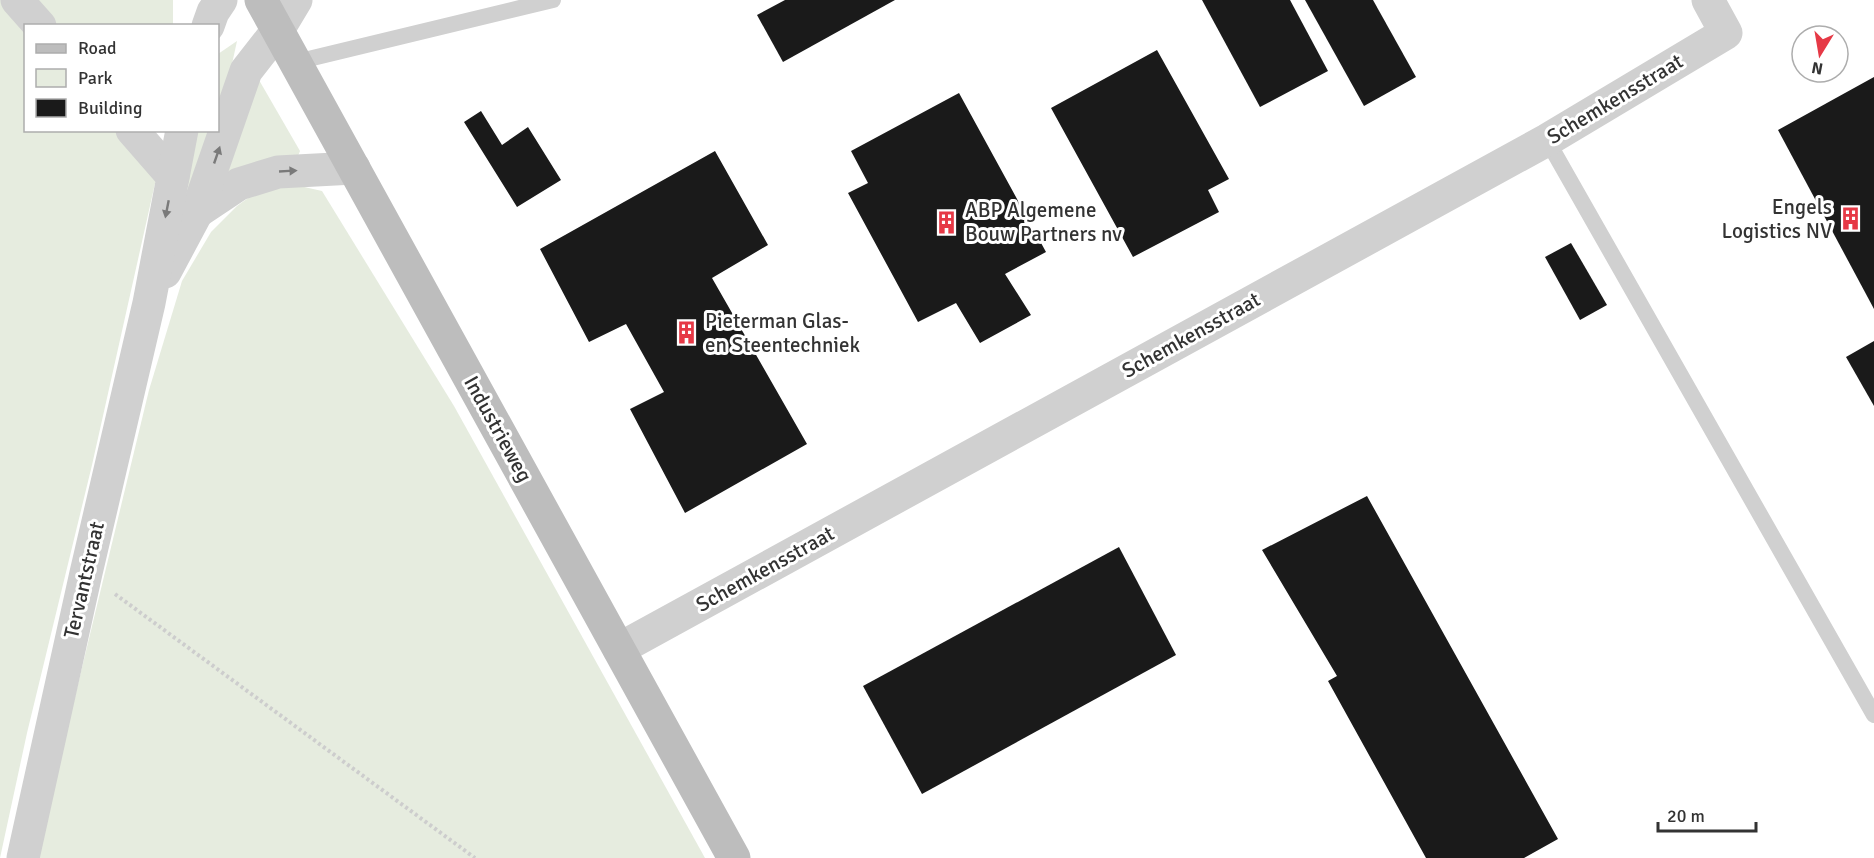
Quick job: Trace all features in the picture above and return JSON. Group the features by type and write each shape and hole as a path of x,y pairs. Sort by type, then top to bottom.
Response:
{"main road":[{"name":"Industrieweg","path":"261,0 734,858"}],"street":[{"path":"17,0 37,24"},
{"path":"209,24 221,0"},
{"name":"Tervantstraat","path":"149,303 197,212 246,71 278,30 296,0"},
{"name":"Schemkensstraat","path":"619,649 1547,140 1726,33 1708,0"},
{"path":"134,132 173,177"},
{"name":"Tervantstraat","path":"23,858 149,303 182,132"},
{"name":"Tervantstraat","path":"197,212 239,184 278,172 354,168"}],"lane":[{"path":"296,62 553,0"},
{"path":"1547,140 1874,715"}],"path":[{"path":"86,573 475,858"}],"green space":[{"path":"0,0 173,0 173,24 24,24 24,132 116,132 156,179 0,858"},
{"path":"237,41 219,104 219,53"},
{"path":"259,80 300,151 298,156 225,182 254,81"},
{"path":"195,132 209,132 186,197"},
{"path":"291,184 322,191 454,406 705,858 36,858 149,390 182,281 211,232 237,206 259,190"}],"building":[{"path":"785,0 895,0 783,62 757,15"},
{"path":"1202,0 1290,0 1328,71 1260,107"},
{"path":"1305,0 1373,0 1416,77 1364,106"},
{"path":"1157,50 1229,179 1208,190 1219,212 1133,257 1051,108"},
{"name":"Engels Logistics NV","path":"1874,77 1874,309 1778,130"},
{"name":"ABP Algemene Bouw Partners nv","path":"959,93 1046,252 1005,274 1031,315 980,343 956,303 918,322 848,193 868,183 851,151"},
{"path":"481,111 502,145 528,127 561,180 517,207 464,122"},
{"name":"Pieterman Glas- en Steentechniek","path":"715,151 768,245 712,278 807,444 685,513 630,409 664,392 626,324 589,342 540,249"},
{"path":"1571,243 1607,305 1580,320 1545,257"},
{"path":"1874,341 1874,406 1846,357"},
{"path":"1367,496 1558,839 1524,858 1426,858 1328,681 1337,676 1262,550"},
{"path":"1119,547 1176,655 922,794 863,686"}],"place":[{"name":"Engels Logistics NV","path":"1850,219"},
{"name":"ABP Algemene Bouw Partners nv","path":"947,222"},
{"name":"Pieterman Glas- en Steentechniek","path":"687,333"}]}
